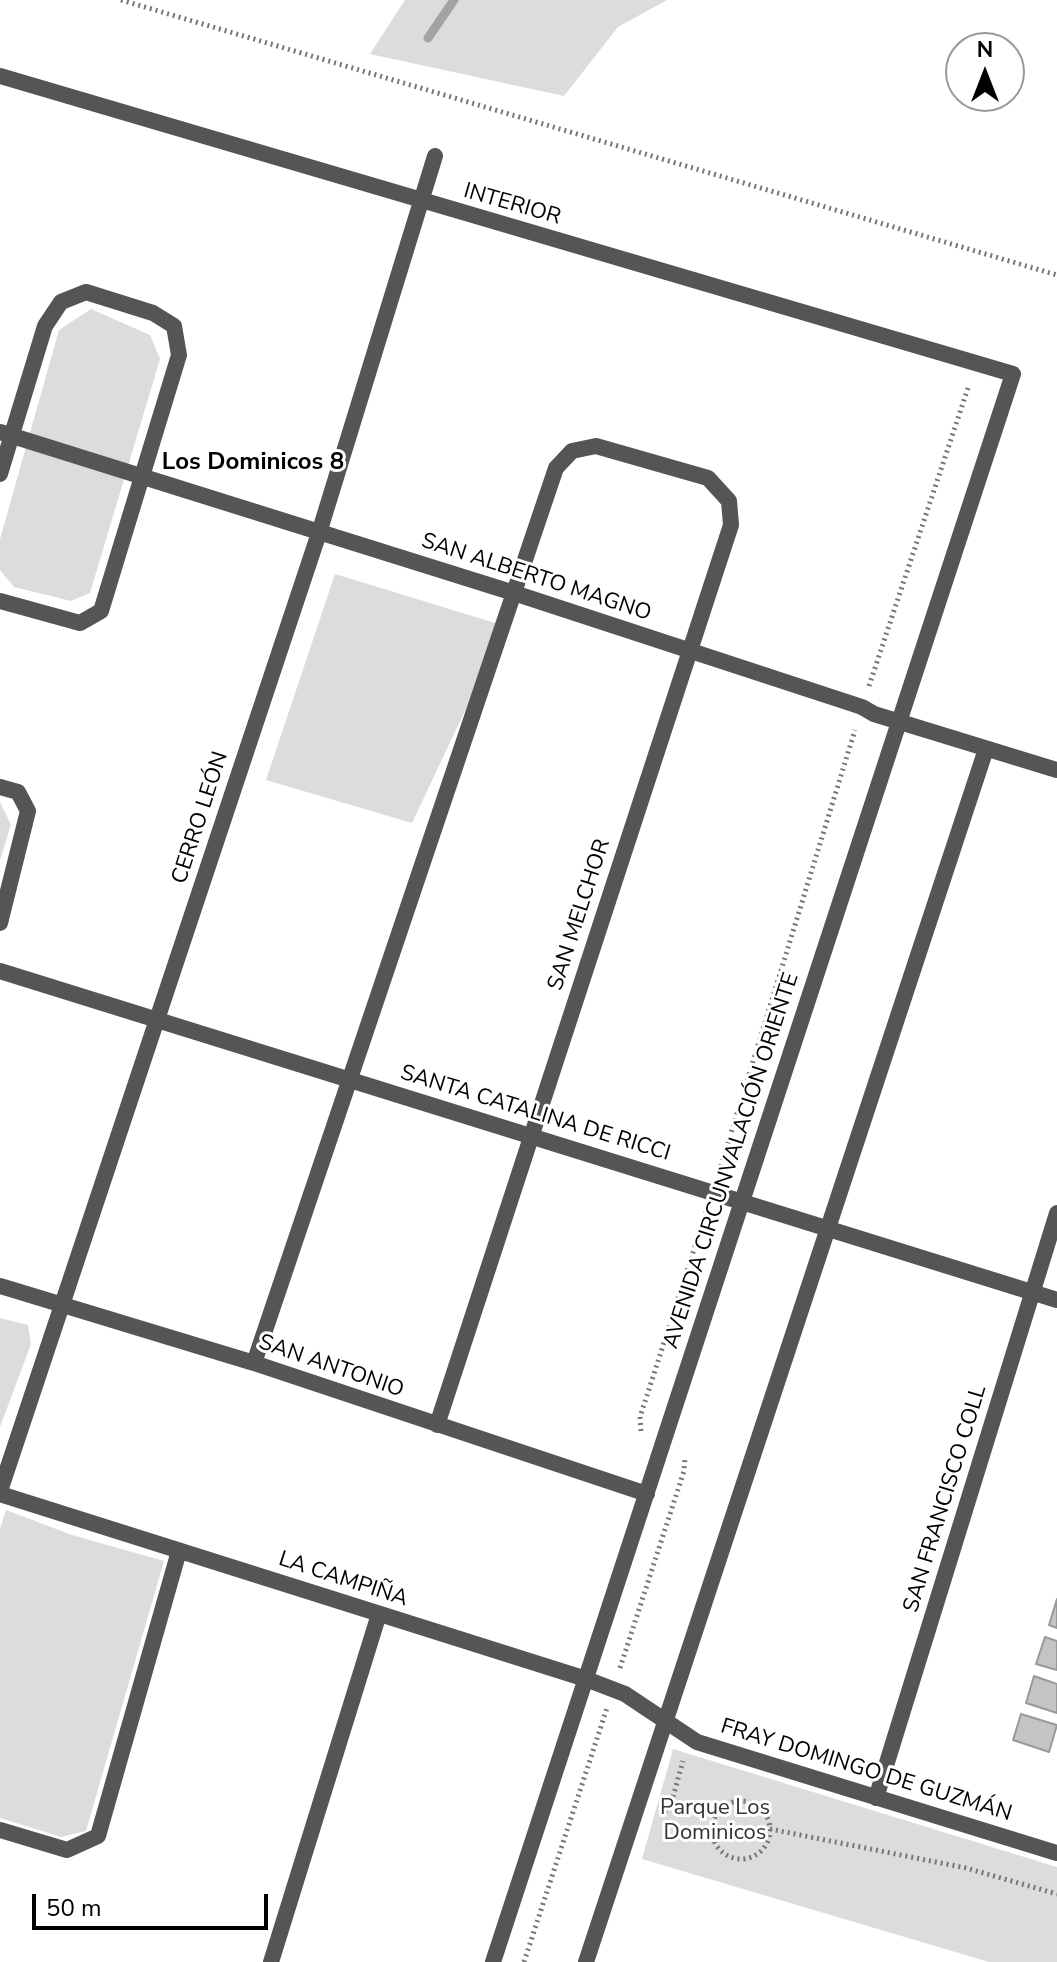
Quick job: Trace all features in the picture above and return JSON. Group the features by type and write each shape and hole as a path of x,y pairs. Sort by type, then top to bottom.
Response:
{"street":[{"name":"INTERIOR","path":"0,76 1013,374"},
{"name":"CERRO LEÓN","path":"0,1492 319,533 435,156"},
{"path":"0,474 5,434 45,326 61,302 86,292 153,313 174,326 179,355 101,611 80,623 0,601"},
{"name":"AVENIDA CIRCUNVALACIÓN ORIENTE","path":"493,1962 1013,374"},
{"name":"SAN ALBERTO MAGNO","path":"5,434 514,593 899,722 1057,770"},
{"name":"SAN MELCHOR","path":"254,1363 556,468 572,451 596,446 708,478 729,501 731,525 437,1425"},
{"path":"586,1962 986,749"},
{"path":"0,787 18,792 28,811 0,923"},
{"name":"SANTA CATALINA DE RICCI","path":"0,971 1057,1300"},
{"name":"SAN FRANCISCO COLL","path":"876,1798 1057,1213"},
{"name":"SAN ANTONIO","path":"0,1286 254,1363 647,1494"},
{"name":"LA CAMPIÑA","path":"0,1492 586,1679 625,1694 666,1723"},
{"path":"0,1830 67,1850 98,1836 179,1551"},
{"path":"271,1962 379,1614"},
{"name":"FRAY DOMINGO DE GUZMÁN","path":"666,1723 697,1742 876,1798 1055,1847"}],"path":[{"path":"121,0 1057,275"},
{"path":"639,1804 669,1811 683,1761 698,1766"},
{"path":"739,1801 749,1802 764,1812 770,1829 769,1838 758,1853 741,1859 723,1853 717,1845 712,1826 721,1809 739,1801"},
{"path":"770,1829 966,1868 1057,1894"}],"green space":[{"path":"405,0 667,0 618,27 564,96 370,54"},
{"path":"91,309 150,335 160,359 90,593 71,601 14,587 0,570 0,539 59,330"},
{"path":"335,574 505,626 412,823 266,780"},
{"path":"0,802 11,825 0,860"},
{"path":"0,1318 28,1325 31,1344 0,1427"},
{"path":"6,1510 72,1535 164,1561 86,1831 61,1837 0,1818 0,1529"},
{"name":"Parque Los Dominicos","path":"673,1749 1057,1867 1057,1962 989,1962 642,1859"}],"building":[{"path":"1057,1599 1057,1628 1049,1625"},
{"path":"1045,1637 1057,1641 1057,1670 1036,1664"},
{"path":"1034,1676 1057,1684 1057,1713 1026,1703"},
{"path":"1021,1714 1057,1725 1049,1752 1013,1740"}],"waterway":[{"path":"428,38 454,0"}],"district":[{"name":"Los Dominicos 8","path":"253,463"}]}
